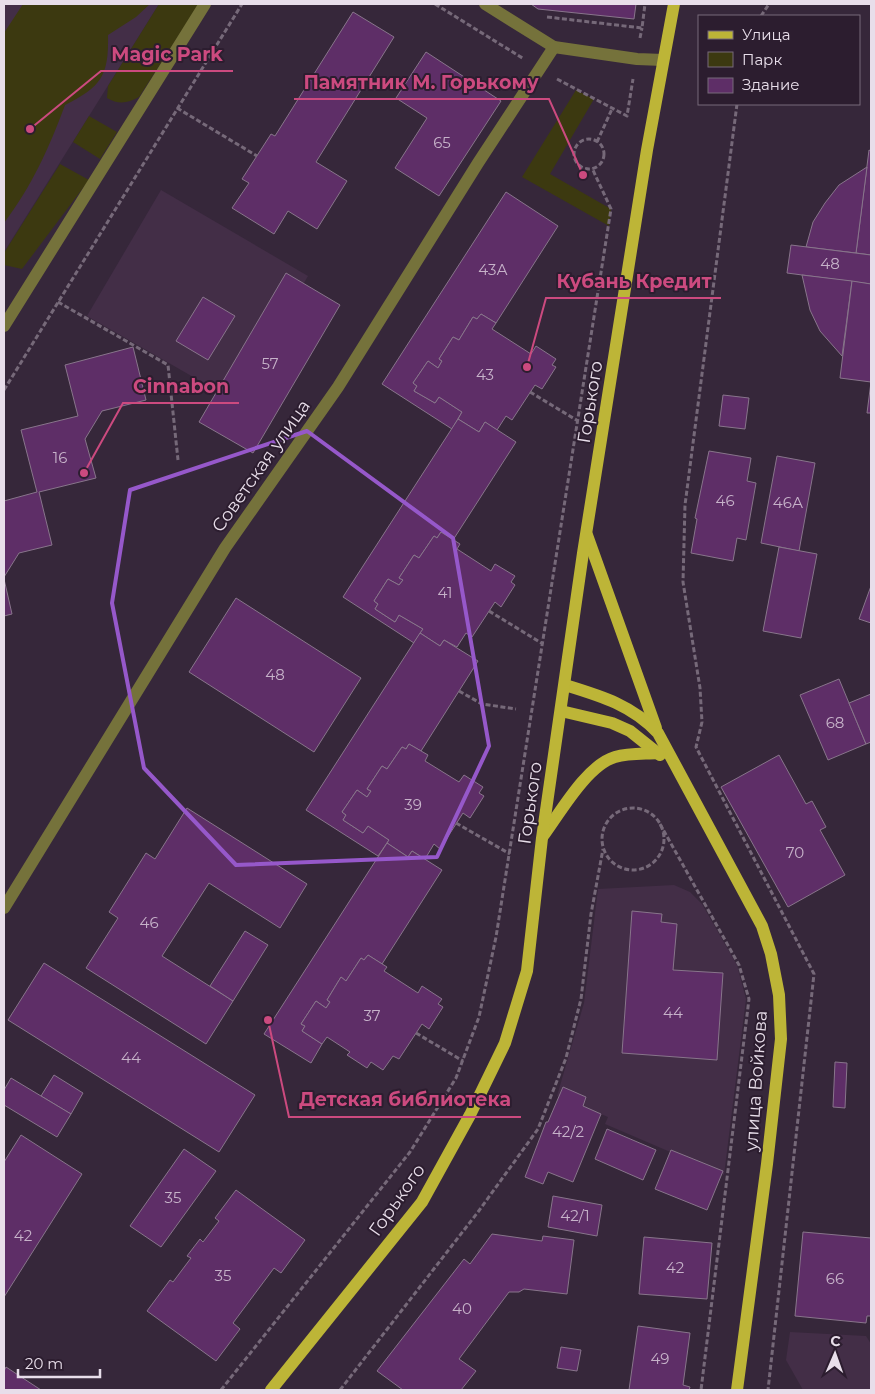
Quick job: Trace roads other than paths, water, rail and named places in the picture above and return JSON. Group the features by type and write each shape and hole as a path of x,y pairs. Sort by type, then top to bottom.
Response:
{"main road":[{"name":"Горького","path":"271,1390 422,1202 470,1115 505,1043 527,970 542,838 587,534 647,150 674,4"},
{"path":"587,534 658,733 675,766"},
{"path":"565,685 630,708 644,718 658,733"},
{"path":"561,711 612,723 630,731 675,766"},
{"path":"542,838 587,777 601,764 614,757 658,753"},
{"name":"улица Войкова","path":"675,766 689,787 762,926 771,954 779,995 780,1039 773,1111 737,1390"}],"street":[{"path":"4,326 205,4"},
{"path":"485,4 554,47 637,59 663,60"},
{"name":"Советская улица","path":"4,908 225,548 338,387 478,163 541,70 554,47"}],"place":[{"name":"Magic Park","path":"30,129"},
{"name":"Памятник М. Горькому","path":"583,175"},
{"name":"Кубань Кредит","path":"527,367"},
{"name":"Cinnabon","path":"84,473"},
{"name":"Детская библиотека","path":"268,1020"}]}
